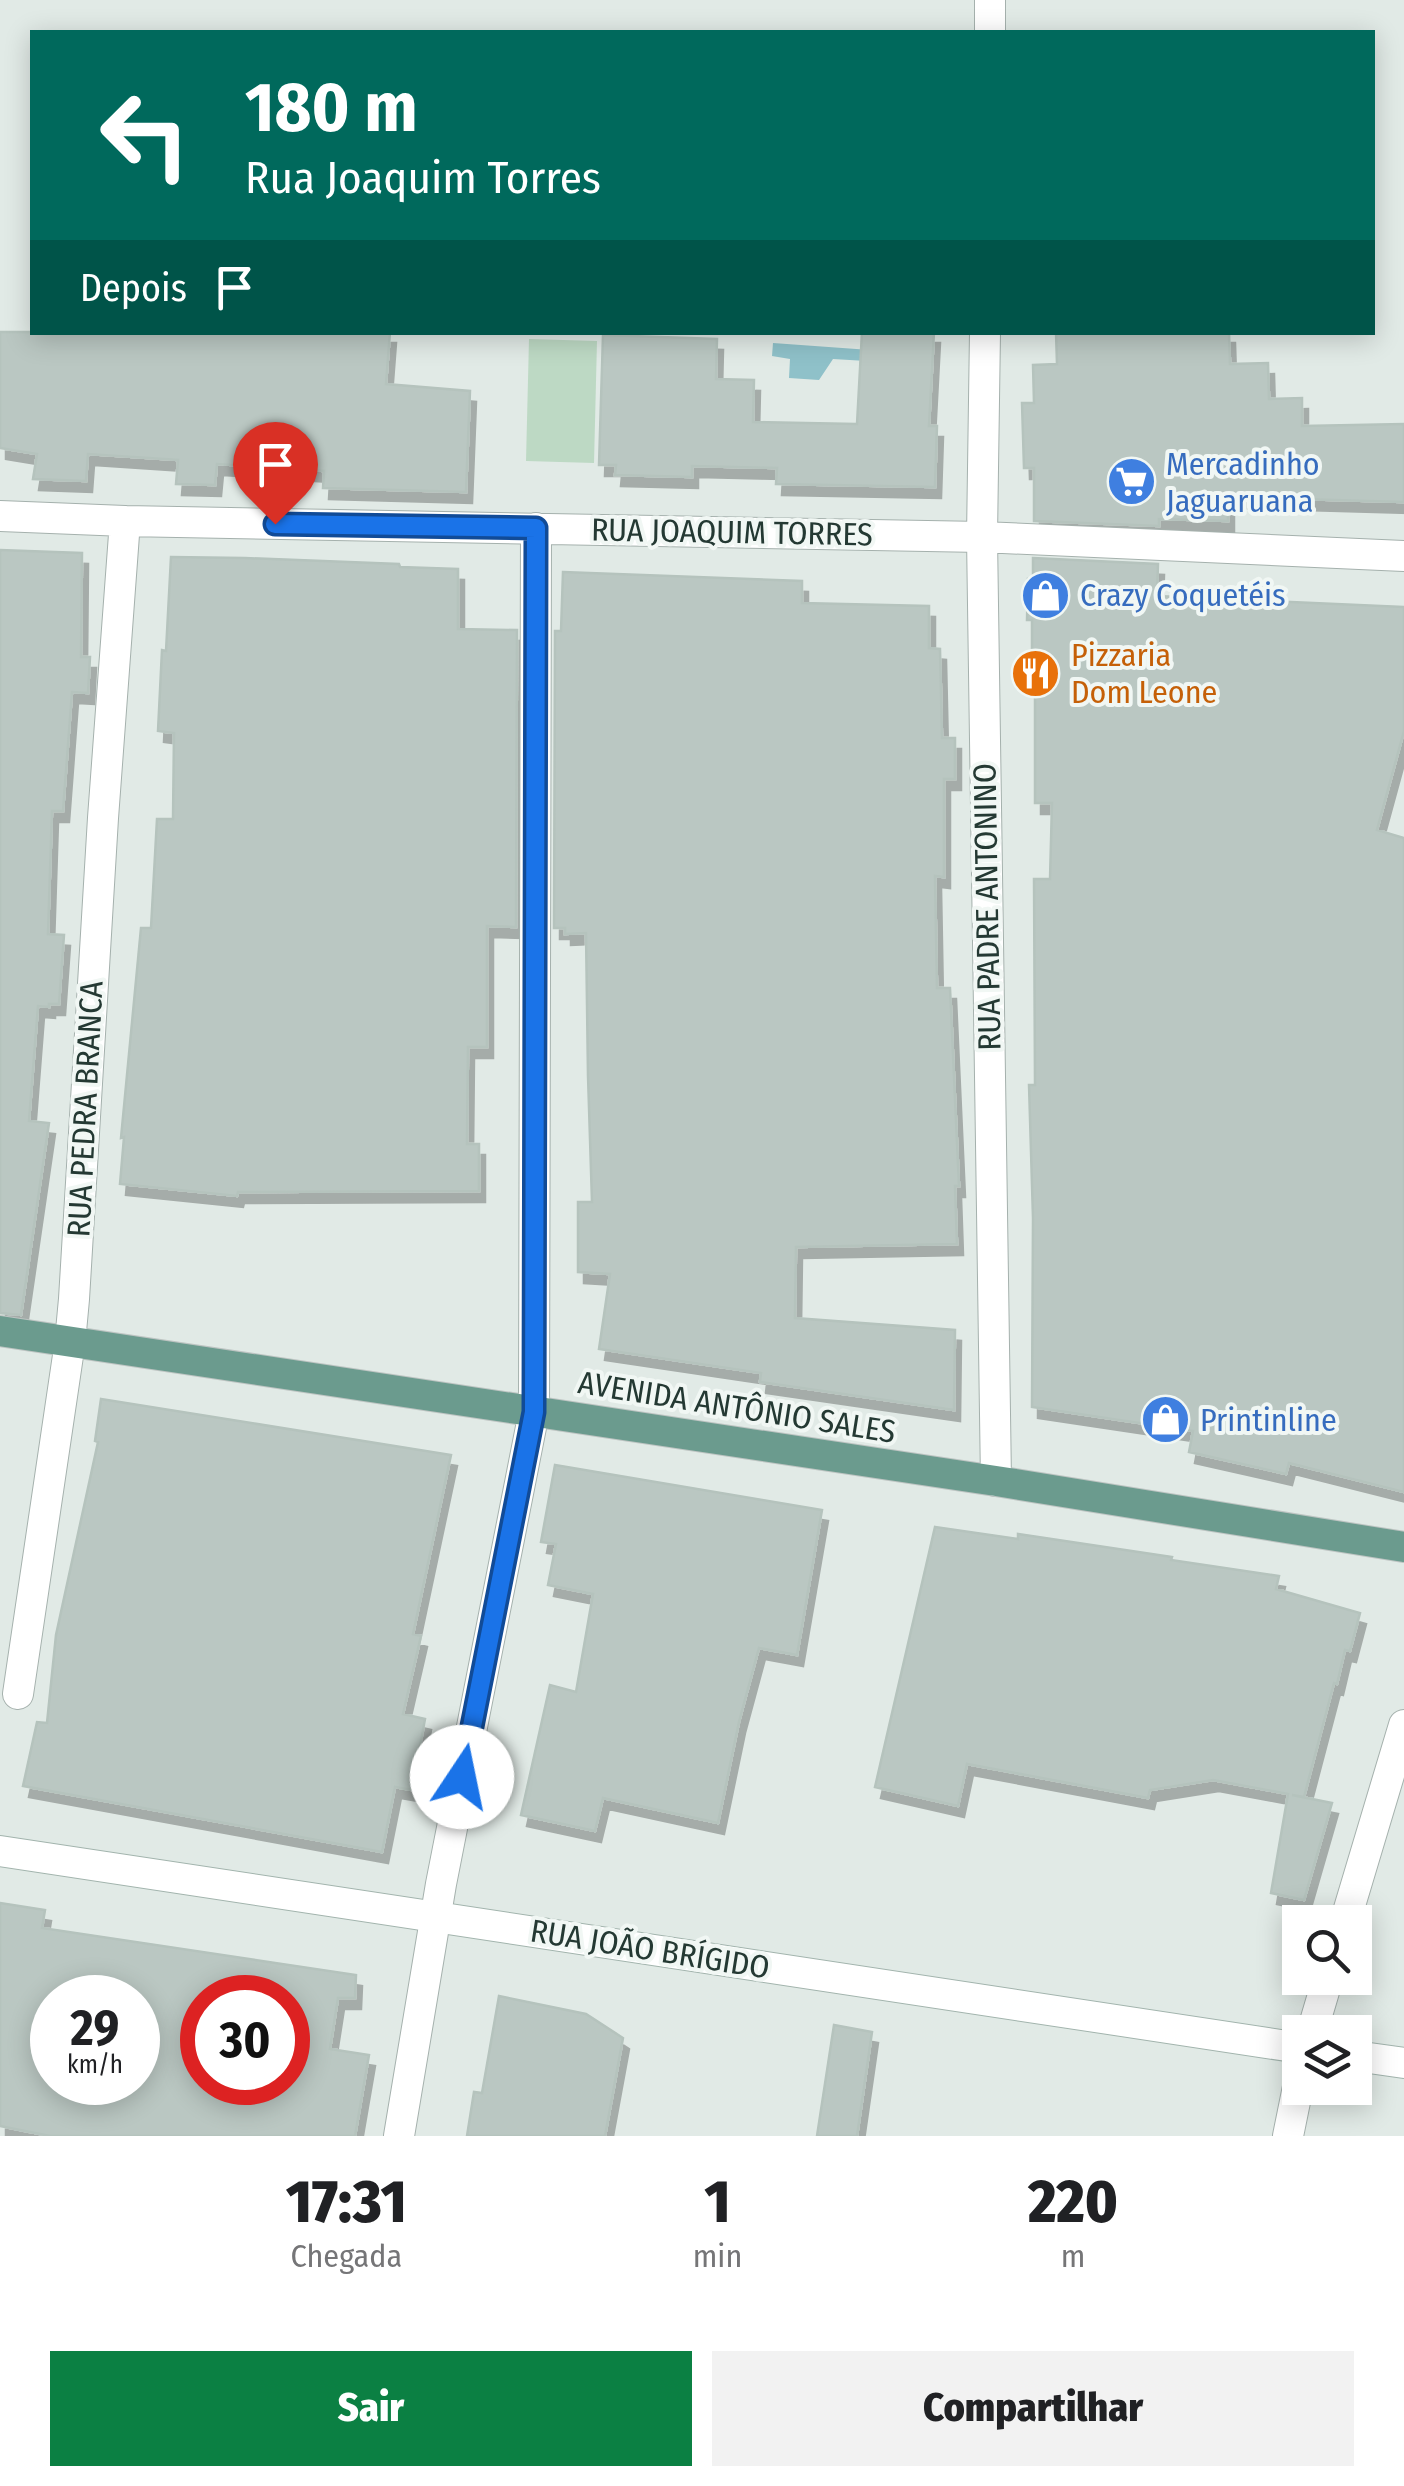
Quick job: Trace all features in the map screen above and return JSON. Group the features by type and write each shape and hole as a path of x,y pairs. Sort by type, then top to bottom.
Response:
{"main road":[{"name":"AVENIDA ANTÔNIO SALES","path":"0,1331 1404,1547"}],"street":[{"path":"990,0 990,30"},
{"name":"RUA PADRE ANTONINO","path":"985,335 982,537 996,1482"},
{"name":"RUA JOAQUIM TORRES","path":"0,516 982,537 1404,556"},
{"name":"RUA PEDRA BRANCA","path":"18,1694 70,1342 126,521"},
{"path":"399,2136 436,1918 534,1412 536,528"},
{"path":"1350,1905 1404,1725"},
{"name":"RUA JOÃO BRÍGIDO","path":"0,1851 1282,2045"},
{"path":"1372,2059 1404,2064"},
{"path":"1288,2136 1294,2105"}],"green space":[{"path":"529,339 597,341 594,463 526,461"}],"water":[{"path":"773,343 884,351 883,362 833,359 819,380 789,378 790,359 772,356"}],"building":[{"path":"0,332 390,335 386,384 470,391 466,492 323,488 324,471 217,464 215,485 176,484 178,460 88,454 86,481 33,479 37,454 0,448"},
{"path":"603,335 717,339 716,379 754,380 753,422 857,424 862,335 934,335 929,426 937,426 935,487 776,484 777,468 692,466 692,477 615,475 616,465 599,465"},
{"path":"1056,335 1229,335 1230,364 1268,363 1269,399 1302,398 1302,426 1404,424 1404,502 1228,497 1228,521 1159,519 1159,526 1034,521 1034,468 1024,468 1022,403 1034,403 1033,365 1057,364"},
{"path":"0,550 82,553 81,657 90,657 88,693 72,692 63,811 52,811 48,934 64,935 59,1004 38,1006 29,1121 49,1123 21,1315 0,1313"},
{"path":"171,557 458,569 458,629 517,630 516,927 487,926 487,1047 468,1047 467,1144 479,1144 479,1191 238,1192 237,1196 120,1184 141,928 151,928 157,819 173,819 174,733 158,731"},
{"path":"1033,558 1158,564 1157,596 1404,607 1404,731 1377,830 1404,838 1404,1492 1289,1463 1286,1474 1189,1452 1193,1431 1032,1407 1029,1085 1035,1085 1034,879 1050,879 1052,803 1035,803 1035,659 1032,620 1027,620"},
{"path":"563,572 802,581 802,603 929,606 929,648 940,649 942,738 955,738 955,779 944,779 944,877 935,876 937,988 950,988 959,1186 955,1186 957,1244 796,1247 795,1318 955,1330 954,1410 760,1382 761,1373 599,1349 610,1274 578,1272 578,1202 592,1202 586,933 565,934 565,928 554,928 555,631 561,631"},
{"path":"101,1399 451,1455 413,1634 421,1636 403,1714 425,1719 412,1790 395,1787 382,1852 23,1786 37,1722 47,1723 56,1635 98,1442 95,1441"},
{"path":"555,1465 822,1510 797,1655 759,1648 718,1823 603,1798 595,1831 521,1815 550,1685 576,1692 593,1594 548,1585 556,1544 541,1542"},
{"path":"935,1527 1018,1539 1018,1534 1279,1576 1276,1589 1360,1613 1350,1651 1345,1650 1337,1684 1334,1683 1304,1797 1292,1795 1332,1803 1304,1900 1271,1893 1288,1794 1213,1780 1150,1790 1148,1798 967,1764 958,1806 875,1787"},
{"path":"0,1903 45,1910 42,1928 356,1975 355,1998 338,1998 330,2049 369,2055 355,2136 50,2136 0,2126"},
{"path":"499,1996 586,2014 623,2038 605,2136 467,2136 474,2092 482,2093"},
{"path":"834,2025 872,2032 857,2136 817,2136"}],"place":[{"name":"Mercadinho Jaguaruana","path":"1131,482"},
{"name":"Crazy Coquetéis","path":"1045,595"},
{"name":"Pizzaria Dom Leone","path":"1036,673"},
{"name":"Printinline","path":"1165,1420"}],"route":[{"path":"275,524 536,528 534,1412 462,1777"}]}
